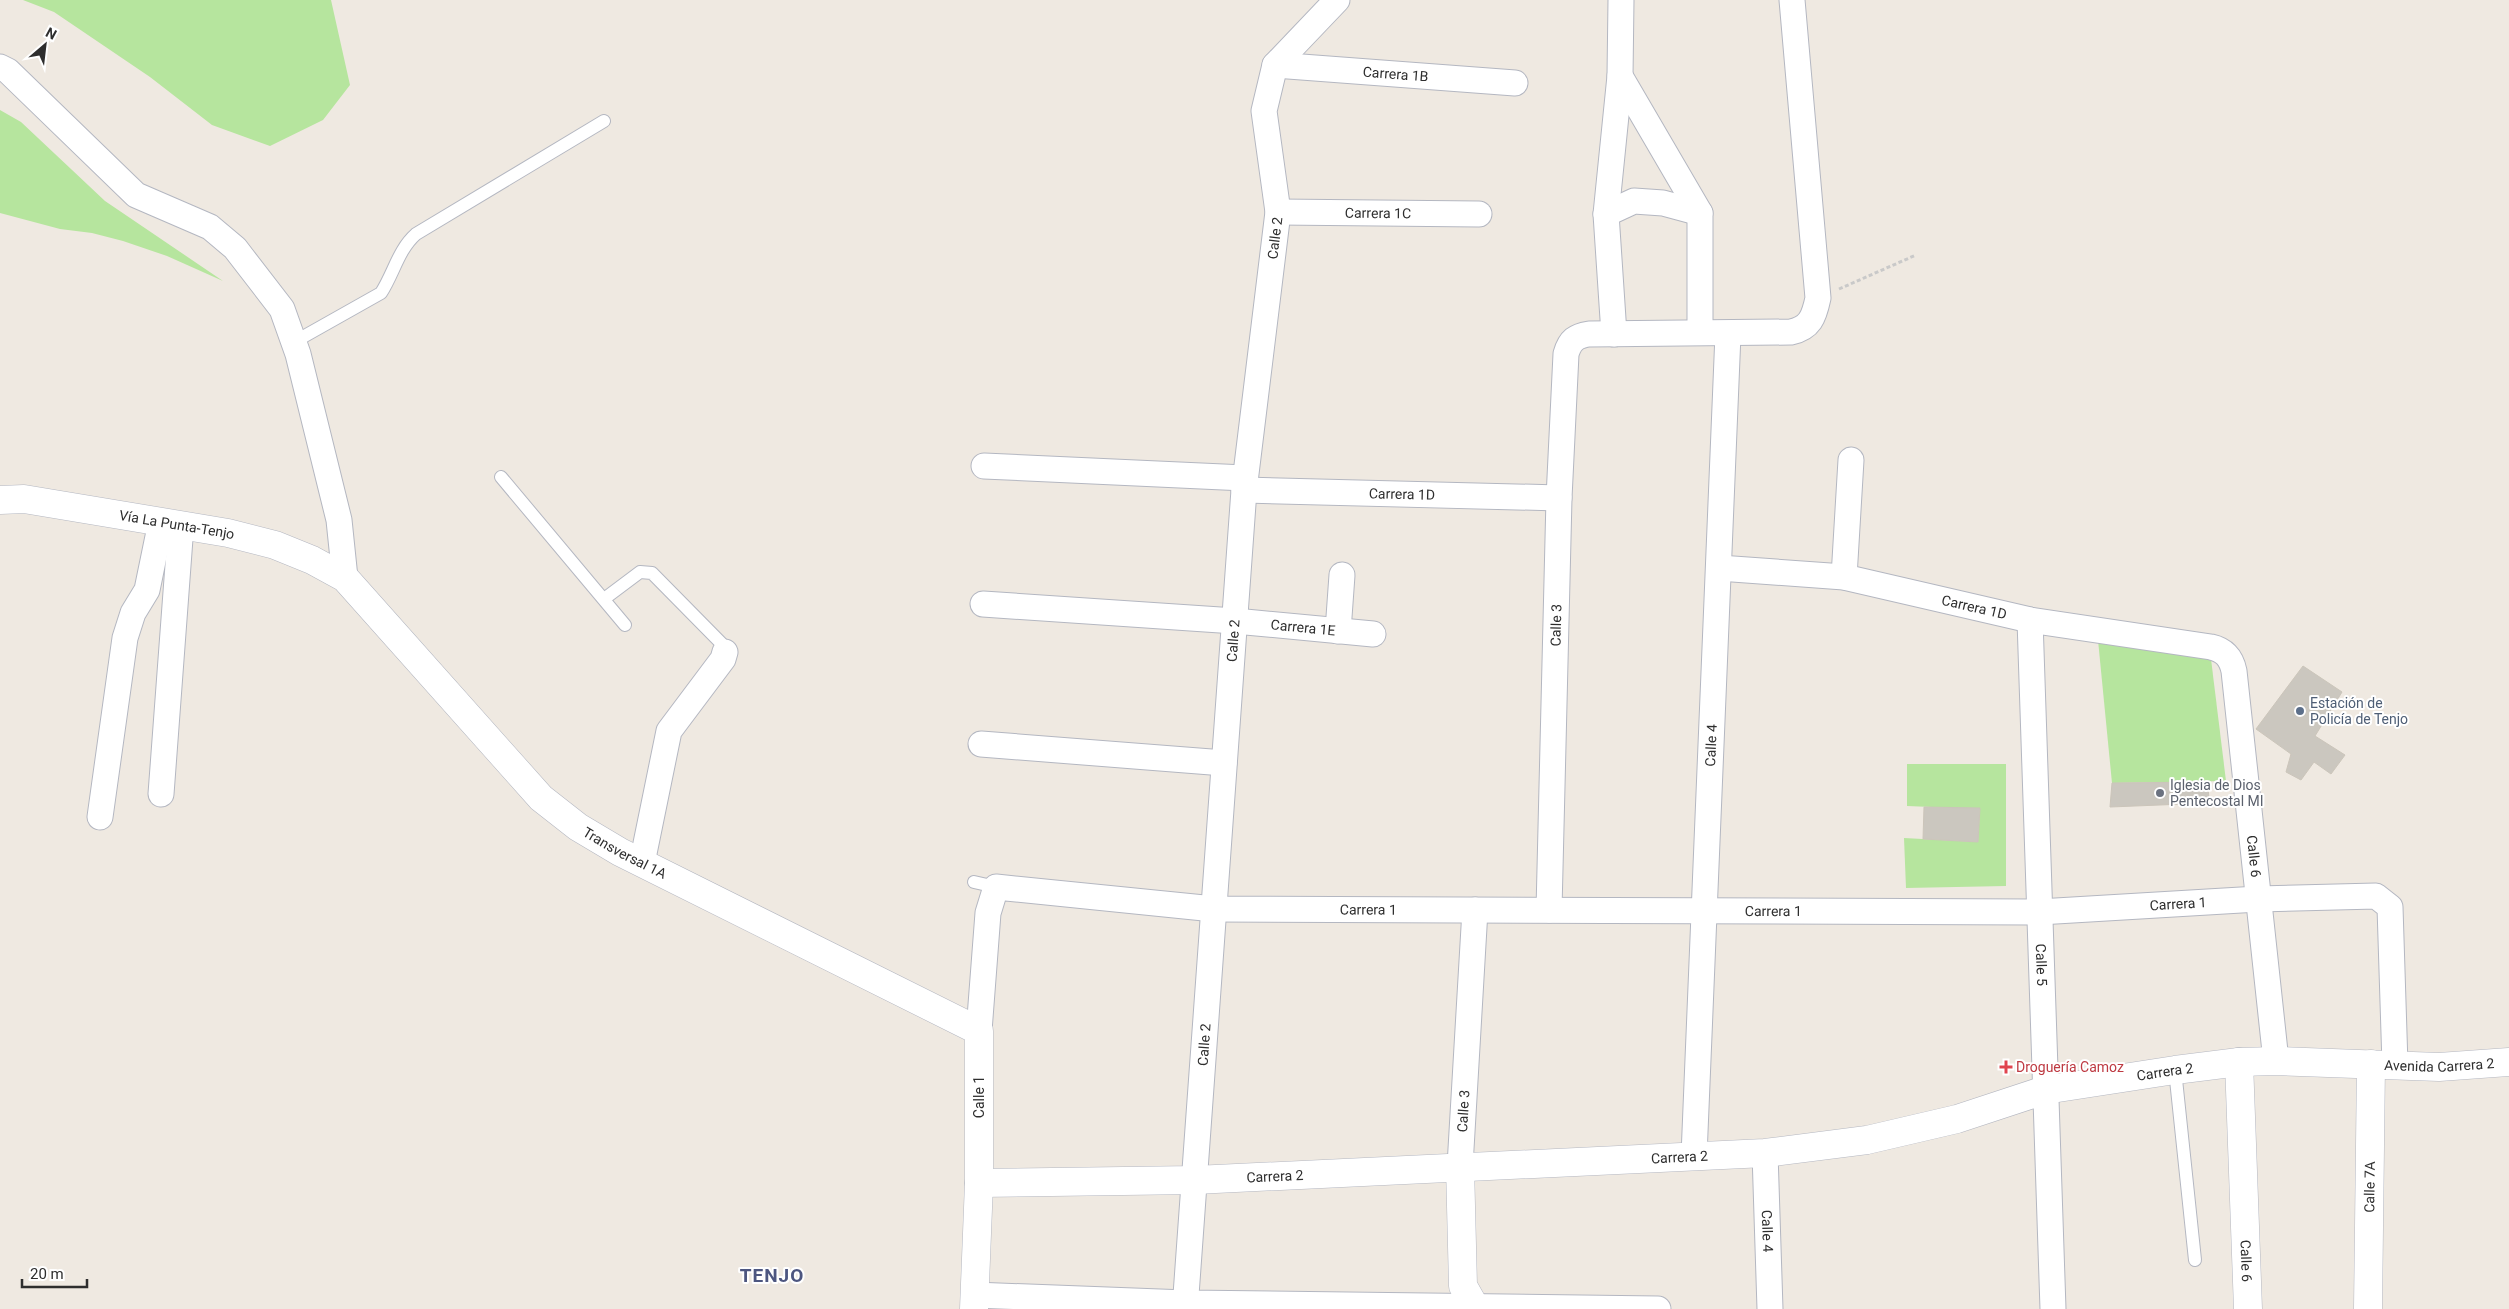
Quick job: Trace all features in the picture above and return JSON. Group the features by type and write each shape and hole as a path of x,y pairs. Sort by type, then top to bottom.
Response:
{"main road":[{"name":"Vía La Punta-Tenjo","path":"0,500 24,499 228,533 275,545 312,560 345,578"},
{"name":"Transversal 1A","path":"345,578 541,798 578,826 642,863 979,1031"},
{"name":"Calle 1","path":"974,1302 979,1183 979,1031"},
{"name":"Carrera 2","path":"979,1183 1195,1180 1765,1153 1867,1140 1957,1119 2046,1090 2175,1070 2239,1062 2276,1061 2383,1065"},
{"name":"Calle 6","path":"2239,1062 2248,1309"},
{"name":"Avenida Carrera 2","path":"2383,1065 2439,1067 2509,1062"},
{"name":"Calle 7A","path":"2368,1309 2383,1065"},
{"name":"Calle 3","path":"1460,1166 1463,1286 1475,1307"}],"street":[{"path":"1275,65 1337,0"},
{"path":"1621,0 1620,76 1606,214 1614,334 1791,332 1803,330 1812,319 1818,298 1792,0"},
{"name":"Carrera 1B","path":"1275,65 1515,83"},
{"name":"Calle 2","path":"1185,1306 1244,484 1278,212 1264,111 1275,65"},
{"path":"0,67 8,71 136,195 210,227 235,248 282,309 294,342 339,520 345,578"},
{"path":"1620,76 1700,213 1700,332"},
{"path":"1606,214 1634,200 1663,203 1700,213"},
{"name":"Carrera 1C","path":"1278,212 1479,214"},
{"name":"Calle 3","path":"1549,910 1559,498 1566,354 1571,341 1579,336 1614,334"},
{"name":"Calle 4","path":"1694,1156 1728,334"},
{"path":"1844,577 1851,460"},
{"name":"Carrera 1D","path":"984,466 1244,484 1559,498"},
{"path":"161,794 171,523"},
{"path":"100,817 125,638 134,613 147,590 171,523"},
{"name":"Carrera 1D","path":"1719,568 1844,577 2030,620 2211,647 2220,649 2227,655"},
{"path":"1338,631 1342,574"},
{"name":"Carrera 1E","path":"982,604 1234,621 1372,634"},
{"name":"Calle 5","path":"2030,620 2053,1309"},
{"path":"642,863 669,731 723,659 725,652"},
{"name":"Calle 6","path":"2227,655 2234,671 2276,1061"},
{"path":"981,744 1224,764"},
{"name":"Carrera 1","path":"985,884 1214,909 2039,912 2258,899 2376,896 2390,907 2383,1065"},
{"name":"Calle 1","path":"979,1031 988,914 985,884"},
{"name":"Calle 3","path":"1460,1166 1475,910"},
{"name":"Calle 4","path":"1765,1153 1770,1309"},
{"path":"974,1302 1185,1306 1658,1309"}],"lane":[{"path":"294,342 381,293 406,244 416,234 604,121"},
{"path":"501,477 625,625"},
{"path":"604,599 640,572 652,572 722,644 725,652"},
{"path":"2175,1070 2196,1260"}],"path":[{"path":"1818,298 1916,255"}],"green space":[{"path":"23,0 331,0 350,85 323,120 270,146 212,125 150,77 54,12"},
{"path":"0,110 21,122 105,201 223,281 167,256 123,241 92,233 60,229 0,213"},
{"path":"2098,640 2211,659 2226,781 2112,783"},
{"path":"1907,764 2006,764 2006,886 1906,888 1904,838 1978,842 1980,809 1907,806"}],"building":[{"name":"Estación de Policía de Tenjo","path":"2303,666 2342,692 2315,736 2345,755 2331,774 2314,762 2301,780 2286,772 2291,754 2256,729"},
{"name":"Iglesia de Dios Pentecostal MI","path":"2208,782 2209,803 2110,807 2112,783"},
{"path":"1924,807 1980,808 1978,842 1923,839"}],"place":[{"name":"Estación de Policía de Tenjo","path":"2300,711"},
{"name":"Iglesia de Dios Pentecostal MI","path":"2160,793"},
{"name":"Droguería Camoz","path":"2006,1067"}],"district":[{"name":"TENJO","path":"772,1275"}]}
